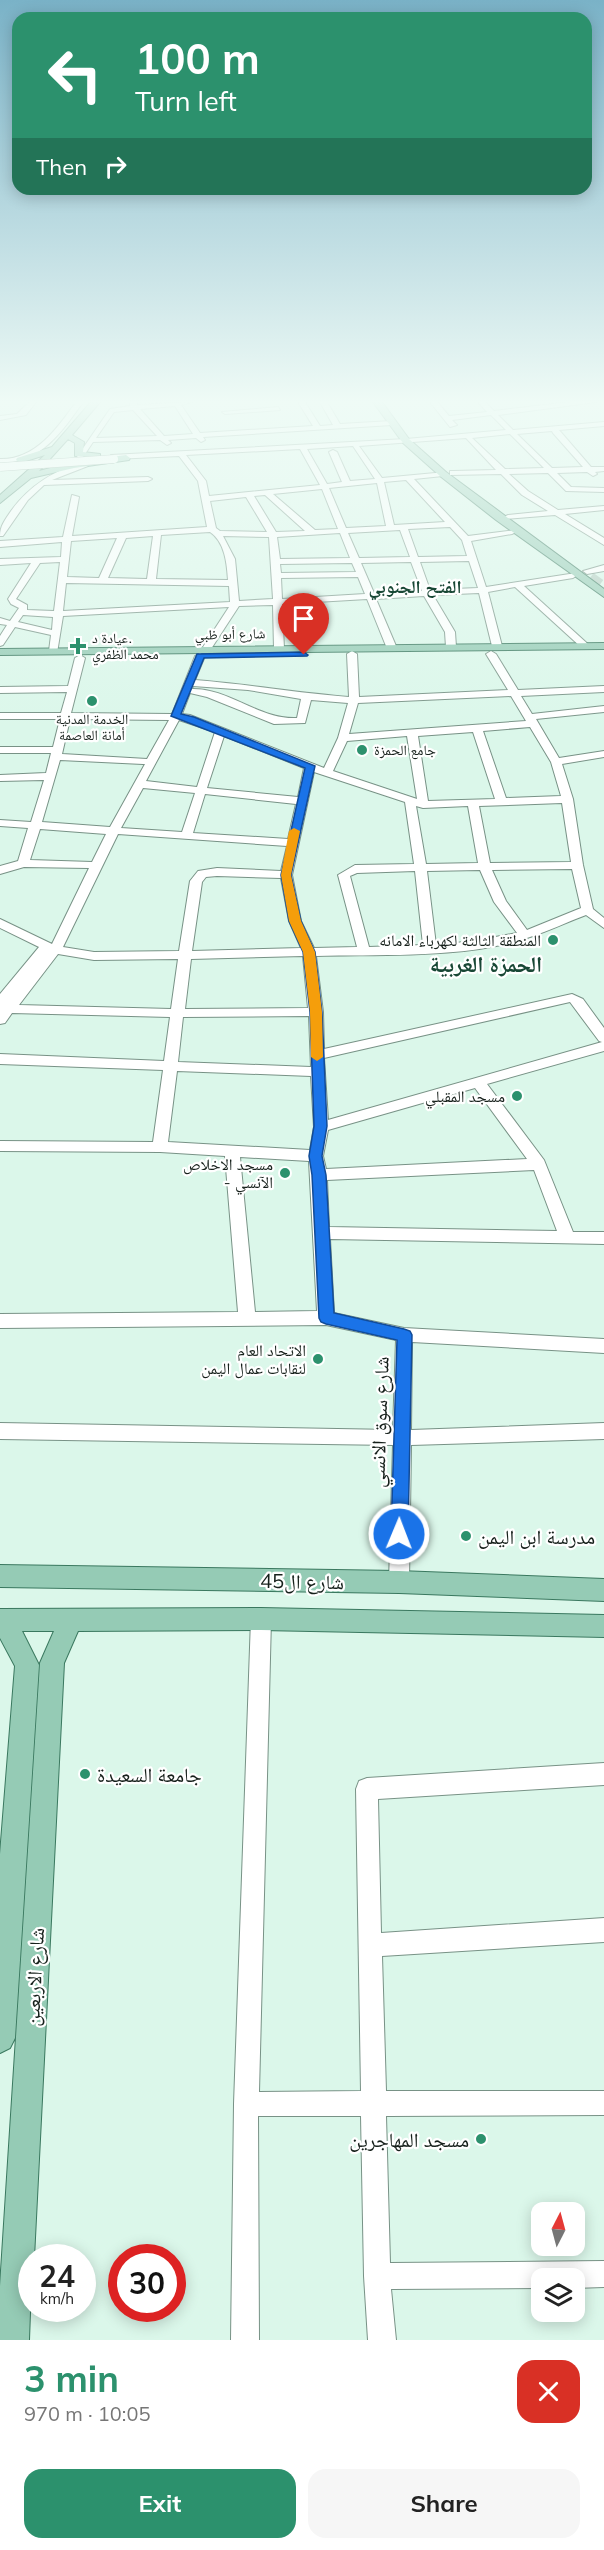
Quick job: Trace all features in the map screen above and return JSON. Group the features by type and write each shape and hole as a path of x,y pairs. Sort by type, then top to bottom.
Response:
{"main road":[{"path":"494,511 583,576"},
{"path":"503,518 513,532 583,576 604,584"},
{"path":"503,518 539,540 604,596"},
{"name":"شارع أبو ظبي","path":"0,652 199,654 279,649 354,652 391,646 604,652"},
{"name":"شارع أبو ظبي","path":"0,658 604,646"},
{"name":"شارع ال45","path":"0,1576 399,1582 604,1590"},
{"name":"شارع الاربعين","path":"0,2038 39,1664 71,1619"},
{"path":"2,1620 261,1619 604,1626"},
{"path":"2,1620 39,1664"},
{"name":"شارع الاربعين","path":"13,2340 39,1664"}],"street":[{"path":"0,534 15,511"},
{"path":"54,651 57,614 72,511"},
{"path":"50,948 89,865 140,784 199,654 235,605 231,559 215,531 209,511"},
{"path":"259,511 273,535 279,649"},
{"path":"288,511 312,532"},
{"path":"336,511 391,646"},
{"path":"387,511 391,528"},
{"path":"440,511 466,539 483,590 492,650 556,762 567,799 577,865 587,910 604,924"},
{"path":"551,511 604,543"},
{"path":"503,518 572,511"},
{"path":"0,544 157,532 215,531 273,535 453,524"},
{"path":"403,527 427,593 450,632 451,647"},
{"path":"151,582 157,532"},
{"path":"466,539 513,532"},
{"path":"102,581 123,535"},
{"path":"276,562 473,558"},
{"path":"0,562 66,559"},
{"path":"0,643 21,612 23,605 14,603 12,599 37,560"},
{"path":"21,612 57,614 483,590 583,576 604,568"},
{"path":"276,576 362,574"},
{"path":"63,580 232,583"},
{"path":"518,585 538,606 568,628 585,646"},
{"path":"0,621 57,634"},
{"path":"327,773 344,738 354,700 354,652"},
{"path":"2,1011 50,948 111,830 143,761 188,687 199,654"},
{"path":"23,863 51,776 80,658"},
{"path":"188,687 278,722 301,721 307,697"},
{"path":"188,687 248,687 307,697 354,700 604,689"},
{"path":"0,690 72,689"},
{"path":"344,738 477,728 604,709"},
{"path":"0,716 190,718 327,773 423,805 567,799"},
{"path":"0,721 66,718"},
{"path":"477,728 502,803"},
{"path":"186,835 202,792 220,731"},
{"path":"412,733 423,805"},
{"path":"0,750 143,761"},
{"path":"556,762 604,754"},
{"path":"310,766 286,875 295,921 309,952 316,1012 321,1126 316,1156 319,1175 326,1318"},
{"path":"0,778 51,776"},
{"path":"140,784 301,801"},
{"path":"410,802 421,869 430,949"},
{"path":"473,804 485,867 500,902 525,935"},
{"path":"0,823 292,843"},
{"path":"0,870 23,863 89,865"},
{"path":"364,951 344,875 356,869 577,865"},
{"path":"160,1147 179,1013 183,955 196,881 202,874 217,872 286,875"},
{"path":"0,922 50,948 94,956 183,955 430,949 474,945 525,935 587,910"},
{"path":"317,1055 572,998 578,1002 604,1038"},
{"path":"2,1011 316,1012"},
{"path":"321,1126 604,1046"},
{"path":"0,1059 317,1072"},
{"path":"478,1082 539,1164 568,1239"},
{"path":"0,1146 160,1147 316,1156"},
{"path":"232,1152 247,1319"},
{"path":"319,1175 539,1164"},
{"path":"322,1233 604,1238"},
{"path":"0,1321 326,1318 404,1335 604,1347"},
{"name":"شارع سوق الانسي","path":"399,1582 404,1335"},
{"path":"0,1431 401,1438 604,1431"},
{"path":"245,2340 246,2104 261,1619"},
{"path":"382,2340 377,2276 367,1789 604,1774"},
{"path":"371,1945 604,1930"},
{"path":"246,2104 604,2103"},
{"path":"377,2276 604,2274"}],"tunnel":[{"path":"590,578 604,588"}],"slow traffic":[{"path":"294,831 286,875 295,921 309,952 316,1012 317,1057"}],"place":[{"name":"عيادة د. محمد الظفري","path":"78,646"},
{"name":"الخدمة المدنية أمانة العاصمة","path":"92,701"},
{"name":"جامع الحمزة","path":"362,750"},
{"name":"المنطقة الثالثة لكهرباء الامانه","path":"553,940"},
{"name":"مسجد المقبلي","path":"517,1096"},
{"name":"مسجد الاخلاص - الآنسي","path":"285,1173"},
{"name":"الاتحاد العام لنقابات عمال اليمن","path":"318,1359"},
{"name":"مدرسة ابن اليمن","path":"466,1536"},
{"name":"جامعة السعيدة","path":"85,1774"},
{"name":"مسجد المهاجرين","path":"481,2139"}],"district":[{"name":"الفتح الجنوبي","path":"415,586"},
{"name":"الحمزة الغربية","path":"486,964"}],"route":[{"path":"304,655 200,656 176,716 190,718 310,766 286,875 295,921 309,952 316,1012 321,1126 316,1156 319,1175 326,1318 404,1335 399,1534"}]}
